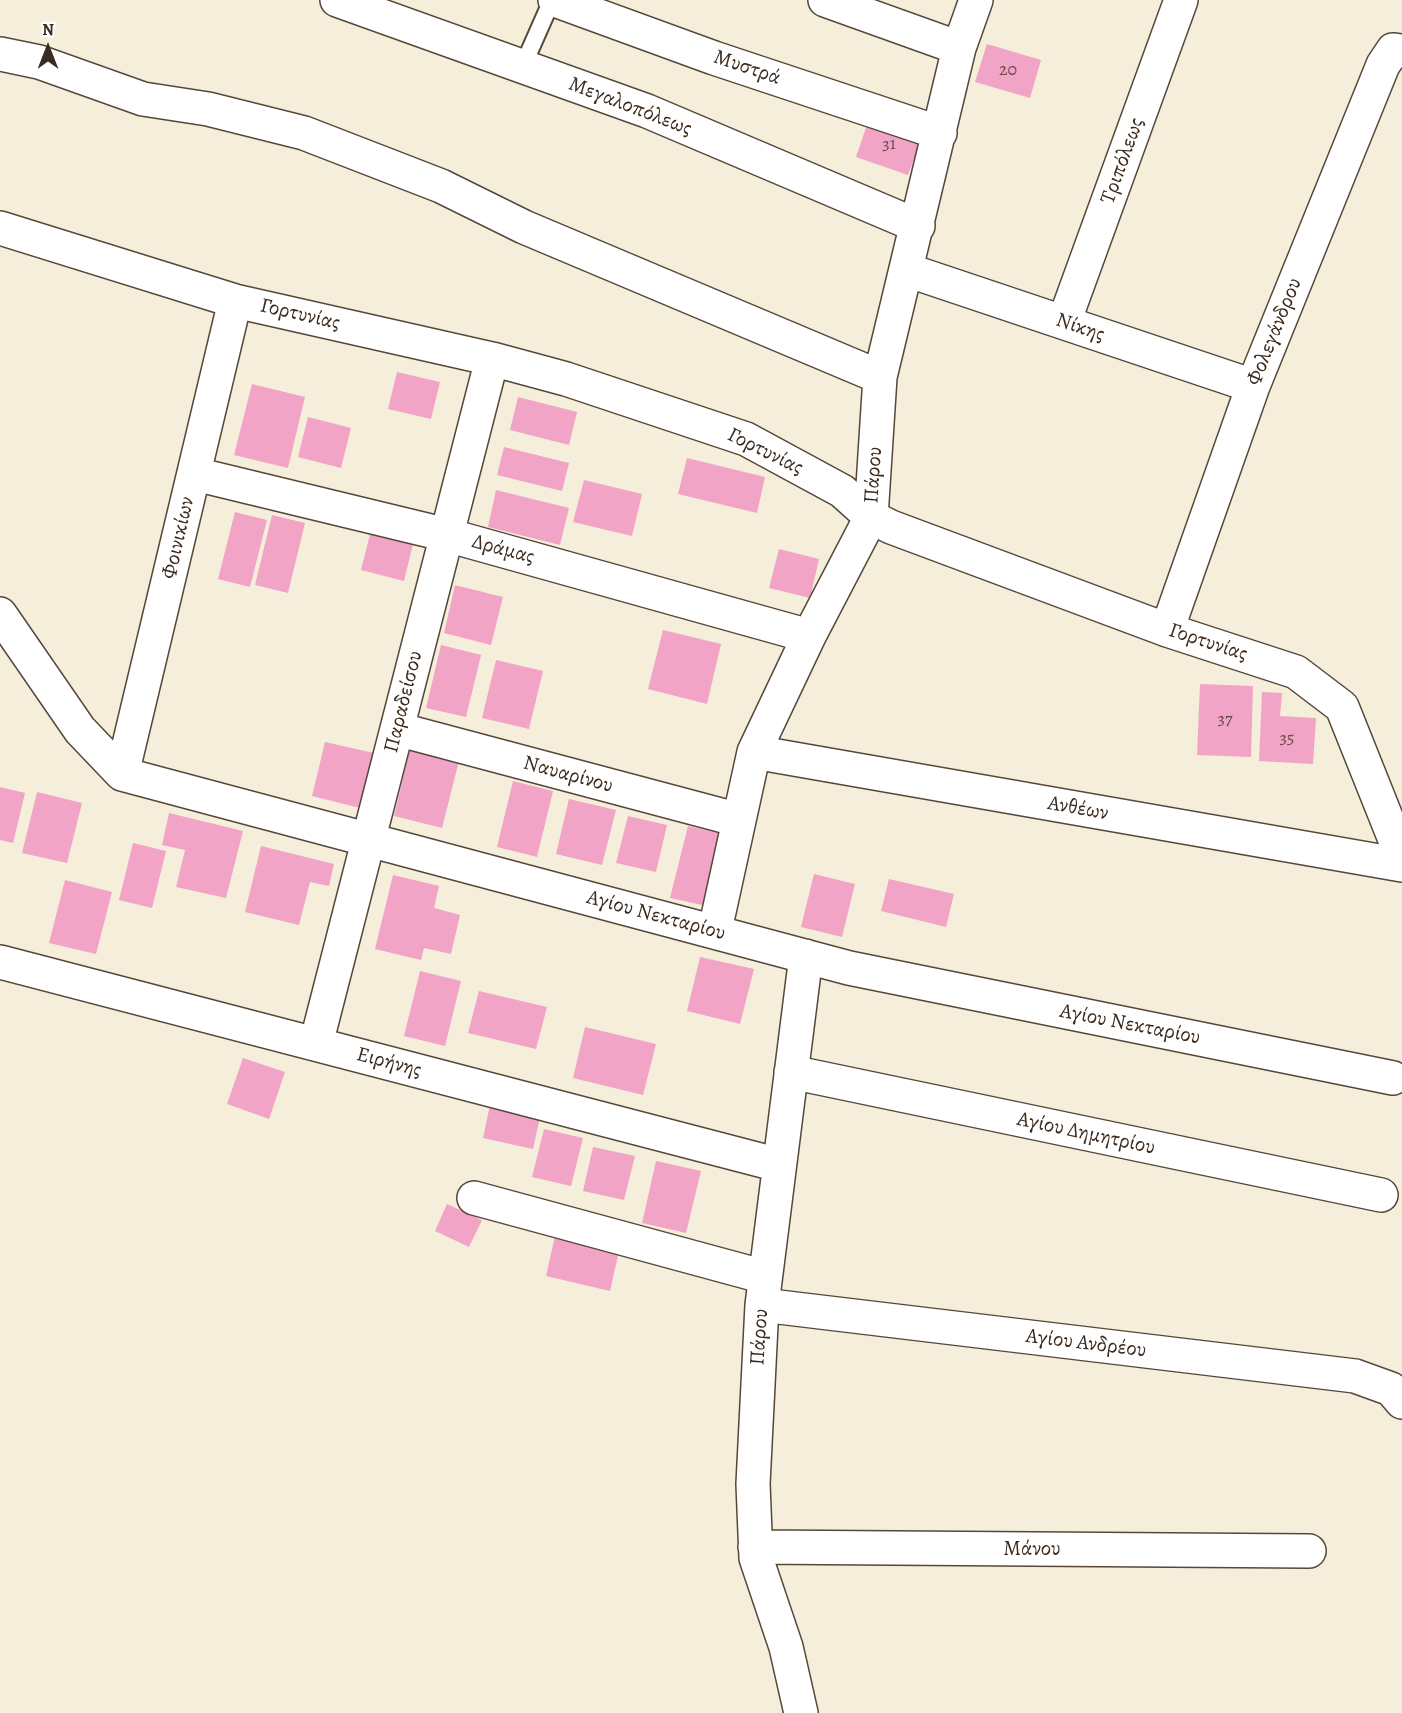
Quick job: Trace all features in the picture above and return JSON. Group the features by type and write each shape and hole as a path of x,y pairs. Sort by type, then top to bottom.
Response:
{"street":[{"name":"Μεγαλοπόλεως","path":"337,0 647,111 918,226"},
{"name":"Μυστρά","path":"554,0 714,58 940,133"},
{"path":"825,0 959,48"},
{"name":"Πάρου","path":"715,930 754,752 809,636 871,517 880,377 908,270 959,48 976,0"},
{"name":"Τριπόλεως","path":"1065,322 1181,0"},
{"name":"Φολεγάνδρου","path":"1167,630 1252,386 1383,64 1392,50 1402,51"},
{"path":"0,54 39,62 143,99 208,109 304,133 441,186 524,226 880,377"},
{"name":"Γορτυνίας","path":"0,228 235,301 492,359 566,380 746,439 842,491 871,517 891,527 1167,630 1296,672 1342,707 1402,857"},
{"name":"Νίκης","path":"908,270 1252,386"},
{"name":"Φοινικίων","path":"122,774 235,301"},
{"name":"Παραδείσου","path":"316,1044 492,359"},
{"name":"Δράμας","path":"195,474 447,535 809,636"},
{"path":"0,614 80,730 122,774"},
{"name":"Ναυαρίνου","path":"397,729 739,820"},
{"name":"Ανθέων","path":"754,752 1402,865"},
{"name":"Αγίου Νεκταρίου","path":"122,774 715,930 849,968 1392,1078"},
{"name":"Πάρου","path":"801,1713 789,1658 759,1570 755,1547 753,1484 764,1291 806,956"},
{"name":"Ειρήνης","path":"0,962 779,1165"},
{"name":"Αγίου Δημητρίου","path":"790,1072 1381,1195"},
{"name":"Αγίου Ανδρέου","path":"474,1198 764,1291 1355,1376 1391,1389 1402,1402"},
{"name":"Μάνου","path":"755,1547 1309,1551"}],"lane":[{"path":"522,68 554,0"}],"building":[{"path":"987,44 1041,60 1030,98 975,82"},
{"path":"870,116 923,134 908,175 856,157"},
{"path":"397,372 440,382 431,419 388,409"},
{"path":"252,384 305,397 288,468 234,455"},
{"path":"518,397 577,412 569,445 510,430"},
{"path":"308,417 351,428 341,468 298,457"},
{"path":"504,447 569,463 562,491 497,475"},
{"path":"687,458 765,477 757,513 678,494"},
{"path":"584,480 642,494 632,536 573,522"},
{"path":"496,490 569,508 560,545 488,527"},
{"path":"235,512 267,520 250,587 218,579"},
{"path":"272,515 305,523 288,593 255,585"},
{"path":"371,530 414,540 404,581 361,570"},
{"path":"779,549 819,559 810,598 769,588"},
{"path":"455,585 503,597 491,645 444,633"},
{"path":"663,630 721,644 707,704 648,689"},
{"path":"441,645 481,655 466,717 426,708"},
{"path":"496,660 543,671 529,729 482,718"},
{"path":"1200,684 1253,686 1251,757 1197,755"},
{"path":"1262,692 1282,693 1280,716 1316,718 1313,764 1259,761"},
{"path":"325,742 374,753 360,808 312,796"},
{"path":"410,749 459,761 442,828 394,816"},
{"path":"513,781 553,791 537,857 497,847"},
{"path":"0,787 25,793 13,843 0,840"},
{"path":"37,792 82,803 67,863 22,853"},
{"path":"569,799 616,810 602,865 556,854"},
{"path":"169,813 243,831 226,898 176,887 185,850 162,845"},
{"path":"628,816 667,825 656,872 616,863"},
{"path":"688,826 729,836 711,907 670,898"},
{"path":"133,843 166,851 152,908 119,900"},
{"path":"261,846 334,864 329,886 310,882 299,925 245,912"},
{"path":"814,874 855,884 842,937 801,927"},
{"path":"393,875 439,886 434,908 460,915 451,954 424,948 421,960 375,949"},
{"path":"889,879 954,894 946,927 881,911"},
{"path":"65,880 112,892 96,954 49,943"},
{"path":"700,957 754,969 740,1024 687,1011"},
{"path":"420,971 461,981 445,1046 404,1036"},
{"path":"479,991 547,1007 536,1049 468,1033"},
{"path":"585,1027 656,1044 643,1095 573,1078"},
{"path":"243,1058 285,1072 269,1119 227,1104"},
{"path":"490,1105 540,1117 533,1149 483,1138"},
{"path":"544,1129 583,1138 571,1186 532,1177"},
{"path":"593,1147 635,1156 624,1200 583,1191"},
{"path":"656,1161 701,1171 686,1233 642,1223"},
{"path":"447,1204 482,1220 469,1247 435,1231"},
{"path":"555,1236 619,1251 610,1291 546,1276"}]}
